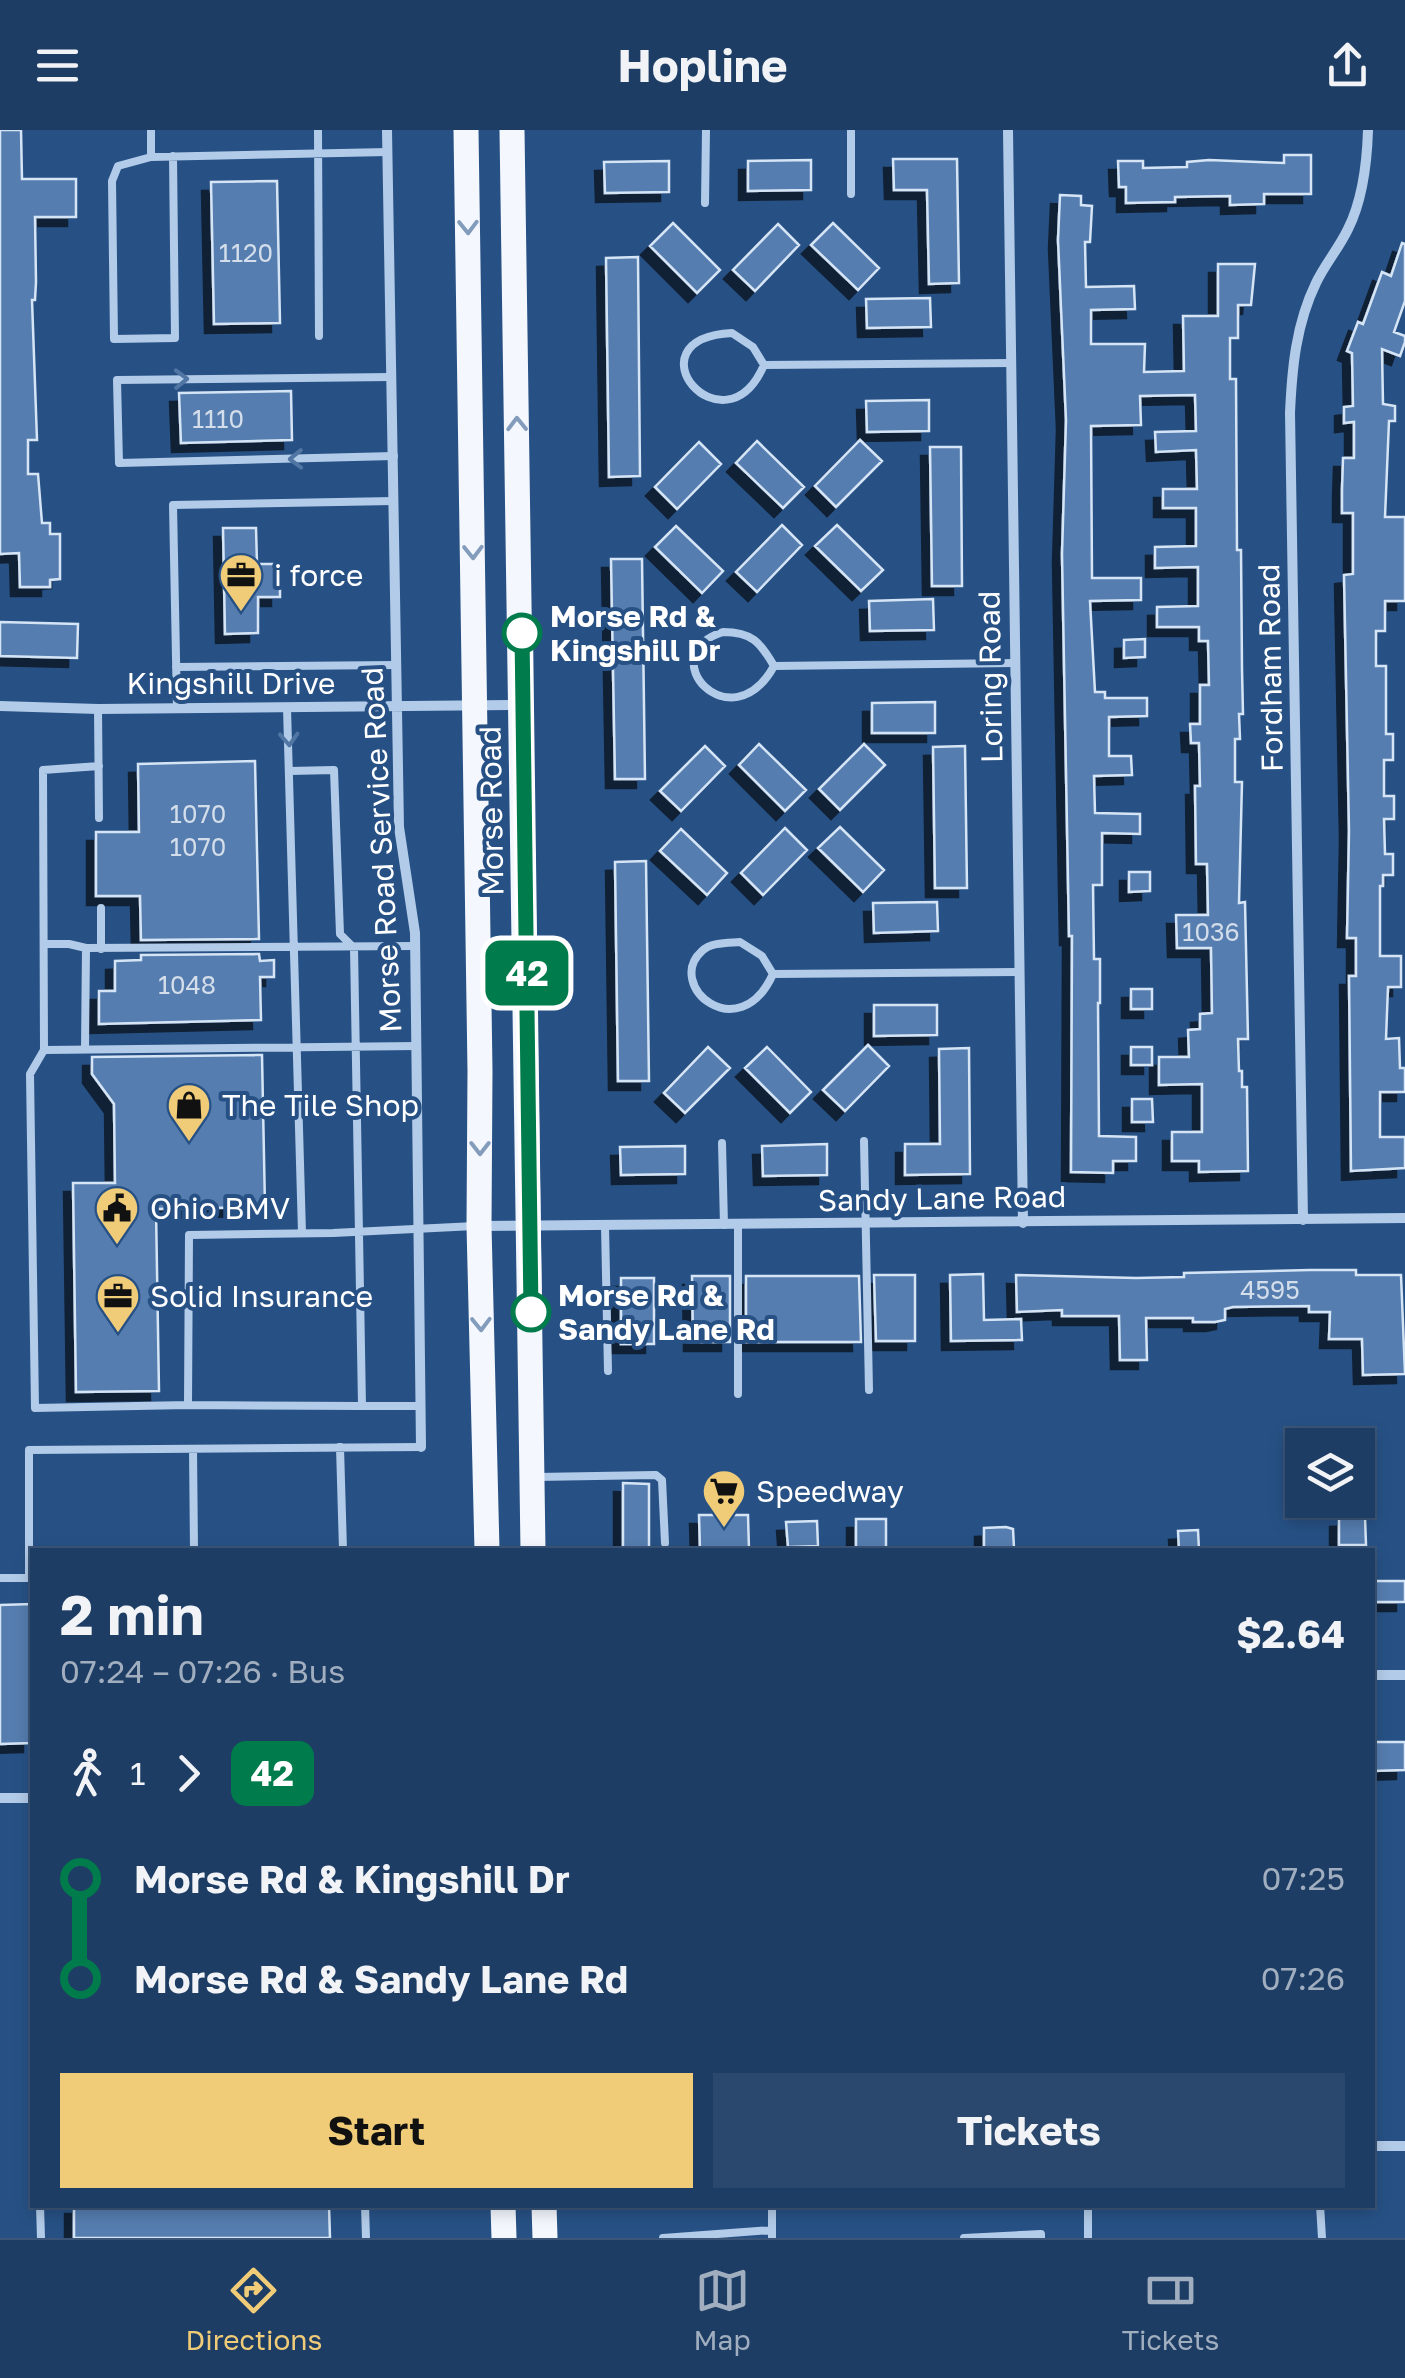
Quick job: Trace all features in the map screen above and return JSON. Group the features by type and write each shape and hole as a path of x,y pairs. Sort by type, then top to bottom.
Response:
{"main road":[{"name":"Morse Road","path":"466,130 479,1226 487,1548"},
{"name":"Morse Road","path":"512,130 534,1548"},
{"path":"503,2208 504,2238"},
{"path":"544,2208 545,2238"}],"street":[{"name":"Morse Road Service Road","path":"387,130 399,827 416,946 421,1447"},
{"name":"Loring Road","path":"1008,130 1023,1223"},
{"name":"Fordham Road","path":"1303,1220 1292,366 1300,324 1316,283 1348,230 1359,202 1368,130"},
{"name":"Kingshill Drive","path":"0,706 98,709 522,704"},
{"name":"Sandy Lane Road","path":"479,1226 1405,1218"},
{"path":"1375,1675 1405,1675"},
{"path":"0,1798 30,1798"},
{"path":"1375,2146 1405,2146"}],"lane":[{"path":"151,130 152,156"},
{"path":"318,130 319,336"},
{"path":"705,203 706,130"},
{"path":"850,130 851,194"},
{"path":"173,156 176,338 114,339 112,181 118,166 152,156 388,152"},
{"path":"732,333 753,347 764,365 757,382 742,394 723,400 702,396 690,386 685,368 694,341 712,334 732,333"},
{"path":"764,365 1012,363"},
{"path":"392,376 117,380 119,463 394,456"},
{"path":"177,708 173,505 394,501"},
{"path":"722,632 743,632 763,648 774,666 765,682 749,694 730,698 709,693 698,682 693,664 705,638 722,632"},
{"path":"176,666 396,664"},
{"path":"774,666 1015,664"},
{"path":"287,708 302,1233"},
{"path":"98,709 99,818"},
{"path":"99,766 44,770 44,1050 30,1074 35,1408 420,1406"},
{"path":"290,771 334,770 340,934 354,948 362,1406"},
{"path":"100,908 101,949"},
{"path":"740,942 762,956 773,974 766,991 751,1004 732,1010 711,1006 699,996 693,978 703,950 740,942"},
{"path":"44,944 101,949 416,946"},
{"path":"85,1050 86,948"},
{"path":"773,974 1019,972"},
{"path":"44,1050 417,1046"},
{"path":"864,1141 870,1390"},
{"path":"722,1143 724,1225"},
{"path":"738,1225 738,1394"},
{"path":"188,1405 189,1235 479,1226"},
{"path":"605,1226 608,1371"},
{"path":"31,1548 29,1450 421,1447"},
{"path":"340,1448 342,1548"},
{"path":"192,1449 194,1548"},
{"path":"532,1477 656,1475 662,1480 665,1542"},
{"path":"0,1578 30,1578"},
{"path":"40,2208 41,2238"},
{"path":"365,2208 366,2238"},
{"path":"663,2238 772,2234 772,2208"},
{"path":"1088,2208 1088,2238"},
{"path":"1320,2208 1322,2238"},
{"path":"964,2238 1041,2234 1041,2238"}],"building":[{"path":"0,130 21,130 22,179 76,179 76,217 35,217 36,282 32,300 37,440 28,440 28,474 38,474 42,523 50,523 50,534 60,534 60,579 50,580 50,587 20,587 19,553 0,554"},
{"path":"1284,155 1311,155 1311,194 1264,194 1264,204 1230,205 1230,196 1126,203 1126,187 1119,187 1118,161 1143,161 1143,168 1187,167 1187,162 1209,160 1284,163"},
{"path":"893,159 957,159 959,283 929,284 927,190 894,190"},
{"path":"811,160 811,190 748,191 748,161"},
{"path":"669,161 669,192 605,193 604,162"},
{"path":"277,181 280,323 214,324 211,182"},
{"path":"1060,195 1081,196 1081,205 1092,206 1090,242 1085,242 1086,287 1134,286 1135,309 1091,310 1091,344 1145,344 1144,372 1184,371 1183,316 1218,316 1218,264 1255,264 1251,305 1238,305 1238,338 1230,338 1230,379 1236,379 1243,714 1239,714 1240,739 1235,739 1235,782 1242,782 1239,903 1245,902 1248,1039 1238,1039 1242,1087 1247,1087 1248,1171 1199,1172 1199,1161 1172,1161 1172,1132 1202,1132 1202,1084 1159,1085 1159,1057 1189,1057 1188,1030 1200,1029 1200,1014 1212,1013 1211,948 1177,948 1176,915 1208,915 1207,864 1196,864 1199,743 1191,743 1190,724 1200,724 1200,685 1209,685 1208,641 1199,641 1199,627 1157,627 1157,607 1198,606 1198,567 1155,568 1155,547 1196,546 1196,508 1163,508 1163,489 1197,489 1196,450 1156,452 1155,432 1196,431 1195,395 1140,396 1141,425 1091,426 1092,578 1141,578 1141,600 1090,601 1095,692 1105,692 1105,698 1147,698 1147,716 1109,717 1109,756 1131,756 1132,775 1094,776 1095,813 1140,814 1140,834 1102,833 1102,885 1093,885 1094,959 1100,959 1099,1136 1136,1137 1136,1161 1113,1161 1113,1173 1071,1172 1072,936 1062,554 1066,420 1058,240"},
{"path":"673,223 720,270 697,293 650,246"},
{"path":"833,223 879,268 858,290 811,245"},
{"path":"778,224 799,245 755,291 733,270"},
{"path":"1402,243 1405,301 1394,332 1405,336 1405,342 1400,356 1382,349 1383,404 1395,406 1395,421 1389,421 1385,517 1405,517 1405,601 1385,601 1385,631 1376,631 1376,666 1386,666 1386,734 1393,734 1393,760 1384,760 1384,796 1394,796 1394,819 1384,819 1385,854 1393,854 1393,875 1383,875 1380,886 1380,956 1401,956 1401,987 1388,987 1386,1039 1399,1038 1400,1068 1405,1068 1405,1092 1380,1092 1380,1137 1405,1137 1405,1168 1351,1171 1349,976 1356,976 1356,938 1347,938 1344,575 1353,574 1353,513 1342,513 1342,490 1343,458 1354,458 1354,422 1344,423 1344,407 1353,406 1352,353 1347,351 1358,322 1363,324 1382,272 1391,276"},
{"path":"638,257 640,476 609,477 606,258"},
{"path":"930,298 931,327 867,328 866,299"},
{"path":"291,391 292,440 181,443 179,393"},
{"path":"929,400 929,431 867,432 866,401"},
{"path":"860,440 882,461 836,507 815,486"},
{"path":"757,441 804,487 783,508 736,463"},
{"path":"699,442 721,464 677,509 655,487"},
{"path":"930,447 961,447 962,586 932,586"},
{"path":"782,525 802,545 757,592 736,572"},
{"path":"837,525 883,570 861,591 815,546"},
{"path":"676,526 723,571 702,593 655,547"},
{"path":"223,528 256,528 257,564 280,564 280,597 258,597 258,633 225,634"},
{"path":"611,559 642,559 645,779 615,779"},
{"path":"933,599 934,630 870,631 869,601"},
{"path":"0,622 78,624 77,658 0,656"},
{"path":"1145,639 1145,657 1124,658 1124,640"},
{"path":"935,702 935,733 872,733 872,703"},
{"path":"759,744 806,790 785,811 739,765"},
{"path":"864,744 885,765 840,810 819,789"},
{"path":"705,746 725,766 681,811 660,791"},
{"path":"965,746 967,888 935,888 933,747"},
{"path":"255,761 259,939 141,940 140,896 96,896 96,832 139,832 138,764"},
{"path":"840,827 884,870 863,892 818,848"},
{"path":"785,828 807,850 763,895 741,873"},
{"path":"681,829 727,873 707,895 660,851"},
{"path":"646,861 649,1081 618,1081 615,862"},
{"path":"1129,872 1150,872 1150,891 1129,892"},
{"path":"937,902 938,931 874,933 873,903"},
{"path":"259,954 260,961 274,960 274,977 260,977 261,1020 99,1024 99,991 115,991 115,961 141,960 141,955"},
{"path":"1131,989 1152,989 1152,1009 1131,1009"},
{"path":"874,1005 937,1005 937,1035 874,1036"},
{"path":"868,1045 889,1066 845,1111 823,1090"},
{"path":"708,1047 730,1068 685,1113 664,1093"},
{"path":"767,1047 811,1092 790,1113 745,1068"},
{"path":"1131,1047 1152,1047 1152,1065 1131,1065"},
{"path":"969,1048 970,1174 905,1175 905,1144 940,1144 939,1049"},
{"path":"262,1055 265,1207 156,1209 159,1391 76,1392 73,1183 115,1183 114,1104 92,1074 92,1057"},
{"path":"1132,1099 1152,1099 1153,1122 1132,1122"},
{"path":"827,1144 827,1175 763,1176 762,1146"},
{"path":"685,1146 685,1174 621,1175 620,1147"},
{"path":"1310,1270 1401,1275 1405,1374 1363,1375 1362,1339 1329,1339 1330,1312 1309,1312 1309,1306 1233,1307 1225,1309 1225,1320 1215,1322 1146,1318 1147,1360 1120,1360 1119,1316 1062,1316 1062,1310 1017,1312 1016,1275 1136,1278"},
{"path":"983,1274 984,1320 1021,1319 1022,1340 951,1341 950,1275"},
{"path":"874,1275 915,1275 915,1341 876,1341"},
{"path":"692,1276 730,1276 730,1342 693,1342"},
{"path":"746,1276 859,1276 861,1342 746,1342"},
{"path":"621,1278 654,1278 654,1344 621,1344"},
{"name":"Speedway","path":"623,1483 649,1484 649,1548 623,1548"},
{"name":"Speedway","path":"699,1515 748,1515 749,1548 700,1548"},
{"path":"1339,1518 1365,1518 1366,1545 1339,1545"},
{"path":"856,1519 886,1519 886,1548 856,1548"},
{"path":"817,1521 818,1546 788,1547 786,1522"},
{"path":"984,1528 1013,1529 1014,1548 984,1548"},
{"path":"1198,1530 1199,1548 1179,1548 1178,1531"},
{"path":"1375,1581 1405,1581 1405,1602 1375,1602"},
{"path":"30,1604 30,1743 0,1744 0,1605"},
{"path":"1375,1742 1405,1742 1405,1770 1375,1771"},
{"path":"74,2208 329,2208 330,2238 74,2238"}],"bus line":[{"name":"42","path":"522,633 531,1312"}],"place":[{"name":"i force","path":"241,613"},
{"name":"Morse Rd & Kingshill Dr","path":"522,633"},
{"name":"The Tile Shop","path":"189,1143"},
{"name":"Ohio BMV","path":"117,1246"},
{"name":"Morse Rd & Sandy Lane Rd","path":"531,1312"},
{"name":"Solid Insurance","path":"118,1334"},
{"name":"Speedway","path":"724,1529"}]}
